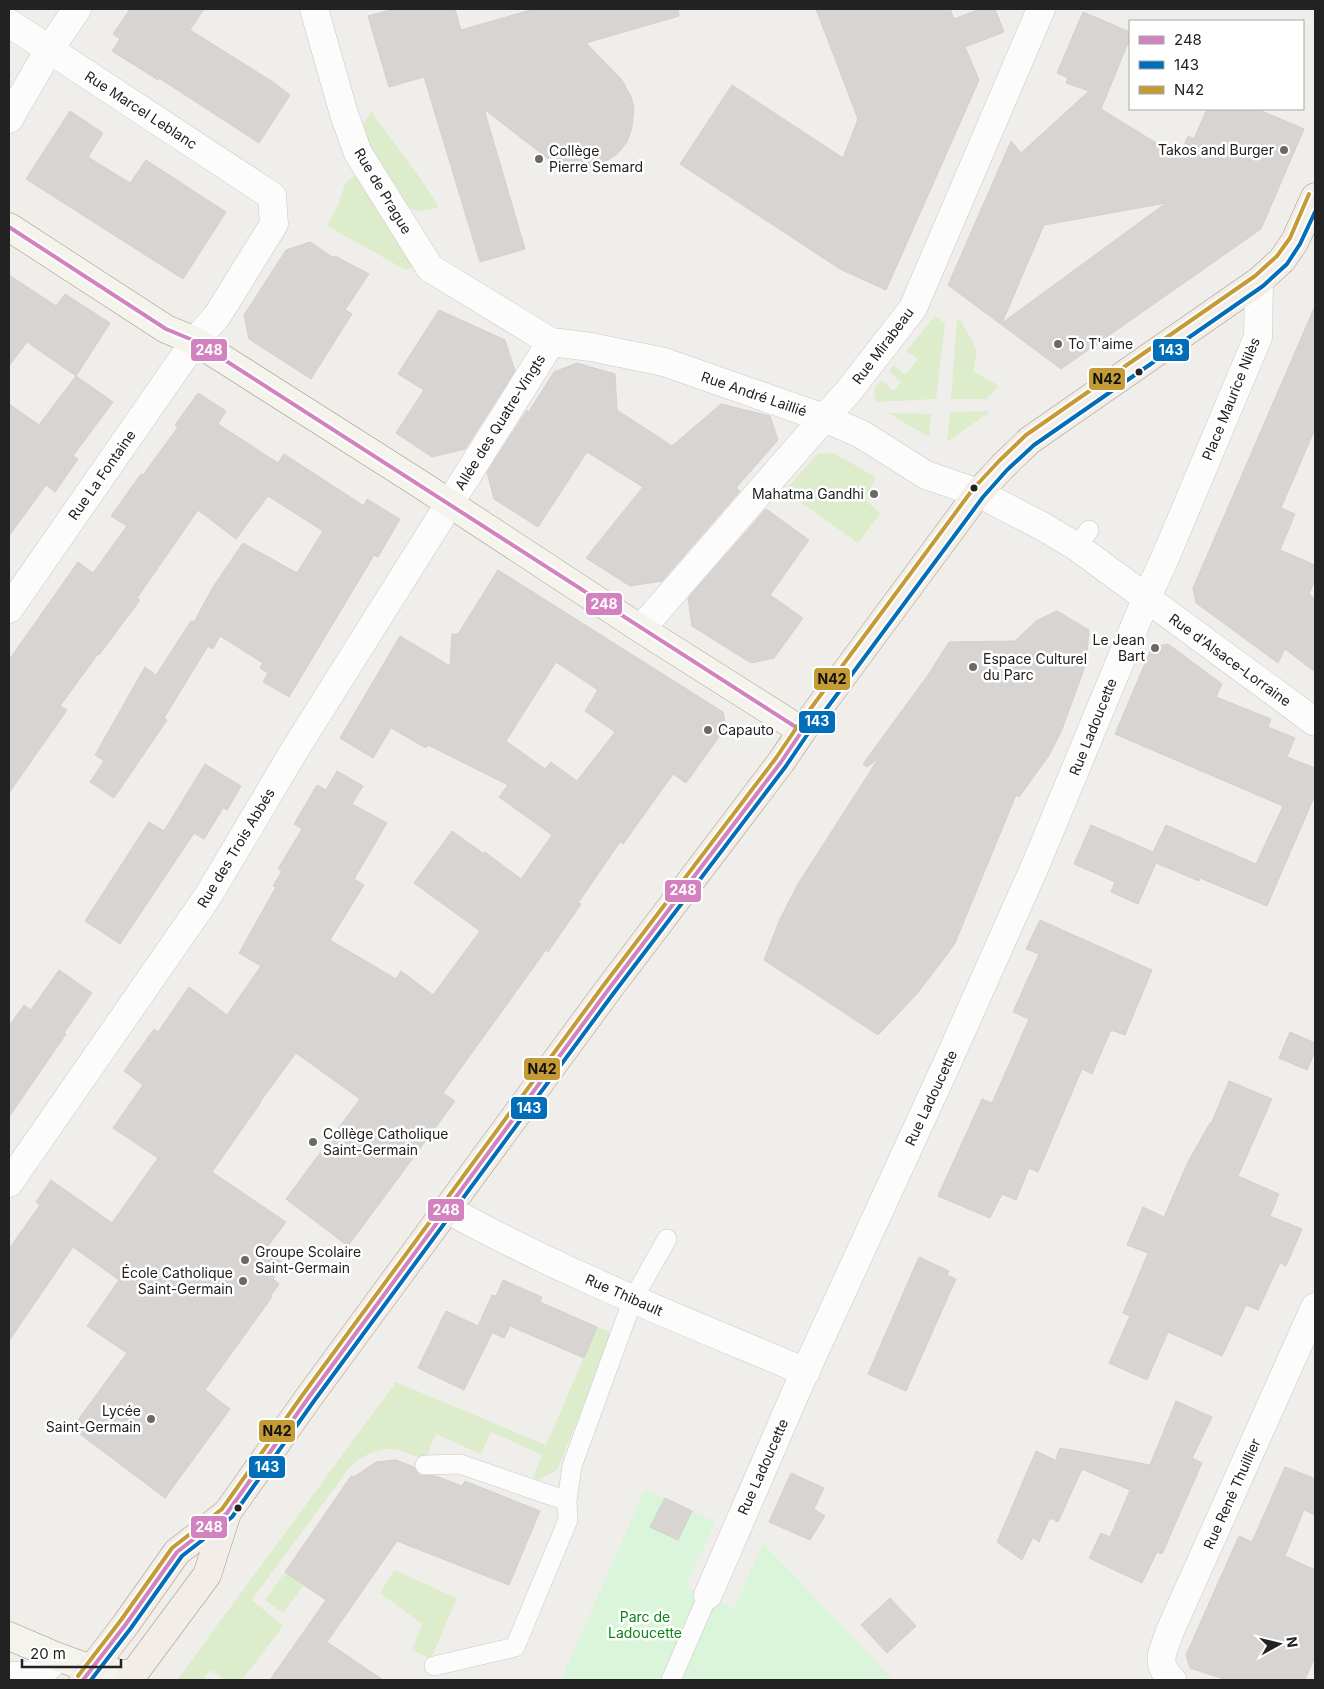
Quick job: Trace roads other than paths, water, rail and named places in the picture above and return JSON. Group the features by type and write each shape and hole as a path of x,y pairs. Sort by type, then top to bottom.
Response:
{"main road":[{"path":"87,1674 126,1624 177,1552 227,1513 309,1397 608,990 780,762 978,492 1030,440 1259,281 1282,260 1294,241 1315,196"},
{"path":"131,1678 207,1574 227,1513"}],"street":[{"path":"9,119 49,50 77,9"},
{"name":"Rue de Prague","path":"314,9 344,114 358,153 430,268 521,324"},
{"name":"Rue Mirabeau","path":"641,629 848,392 913,308 1041,9"},
{"name":"Rue Marcel Leblanc","path":"9,23 272,196"},
{"name":"Rue La Fontaine","path":"9,609 195,341 218,316 274,224 272,196"},
{"path":"9,227 166,329 195,341 802,731"},
{"name":"Place Maurice Nilès","path":"1146,599 1258,337 1259,281"},
{"name":"Rue André Laillié","path":"521,324 551,342 591,347 664,362 824,418 861,434 926,474 978,492"},
{"name":"Allée des Quatre-Vingts","path":"449,503 551,342"},
{"path":"978,492 1042,526 1083,539 1146,599"},
{"name":"Rue des Trois Abbés","path":"9,1184 208,896 294,752 449,503"},
{"name":"Rue d'Alsace-Lorraine","path":"1146,599 1315,722"},
{"name":"Rue Ladoucette","path":"708,1595 806,1372 1036,864 1146,599"},
{"name":"Rue Thibault","path":"447,1209 498,1238 633,1299 806,1372"},
{"name":"Rue René Thuillier","path":"1172,1680 1163,1672 1160,1659 1170,1631 1315,1307"},
{"path":"9,1636 58,1657 87,1674 131,1678"},
{"path":"9,1676 39,1675 58,1657"}],"lane":[{"path":"434,1666 515,1647 568,1520 567,1501 572,1466 633,1299 667,1239"},
{"path":"425,1465 460,1464 567,1501"},
{"path":"671,1680 708,1595"}],"place":[{"name":"Takos and Burger","path":"1284,150"},
{"name":"Collège Pierre Semard","path":"539,159"},
{"name":"To T'aime","path":"1058,344"},
{"name":"Mahatma Gandhi","path":"874,494"},
{"name":"Le Jean Bart","path":"1155,648"},
{"name":"Espace Culturel du Parc","path":"973,667"},
{"name":"Capauto","path":"708,730"},
{"name":"Collège Catholique Saint-Germain","path":"313,1142"},
{"name":"Groupe Scolaire Saint-Germain","path":"245,1260"},
{"name":"École Catholique Saint-Germain","path":"243,1281"},
{"name":"Lycée Saint-Germain","path":"151,1419"}],"park label":[{"name":"Parc de Ladoucette","path":"645,1625"}]}
